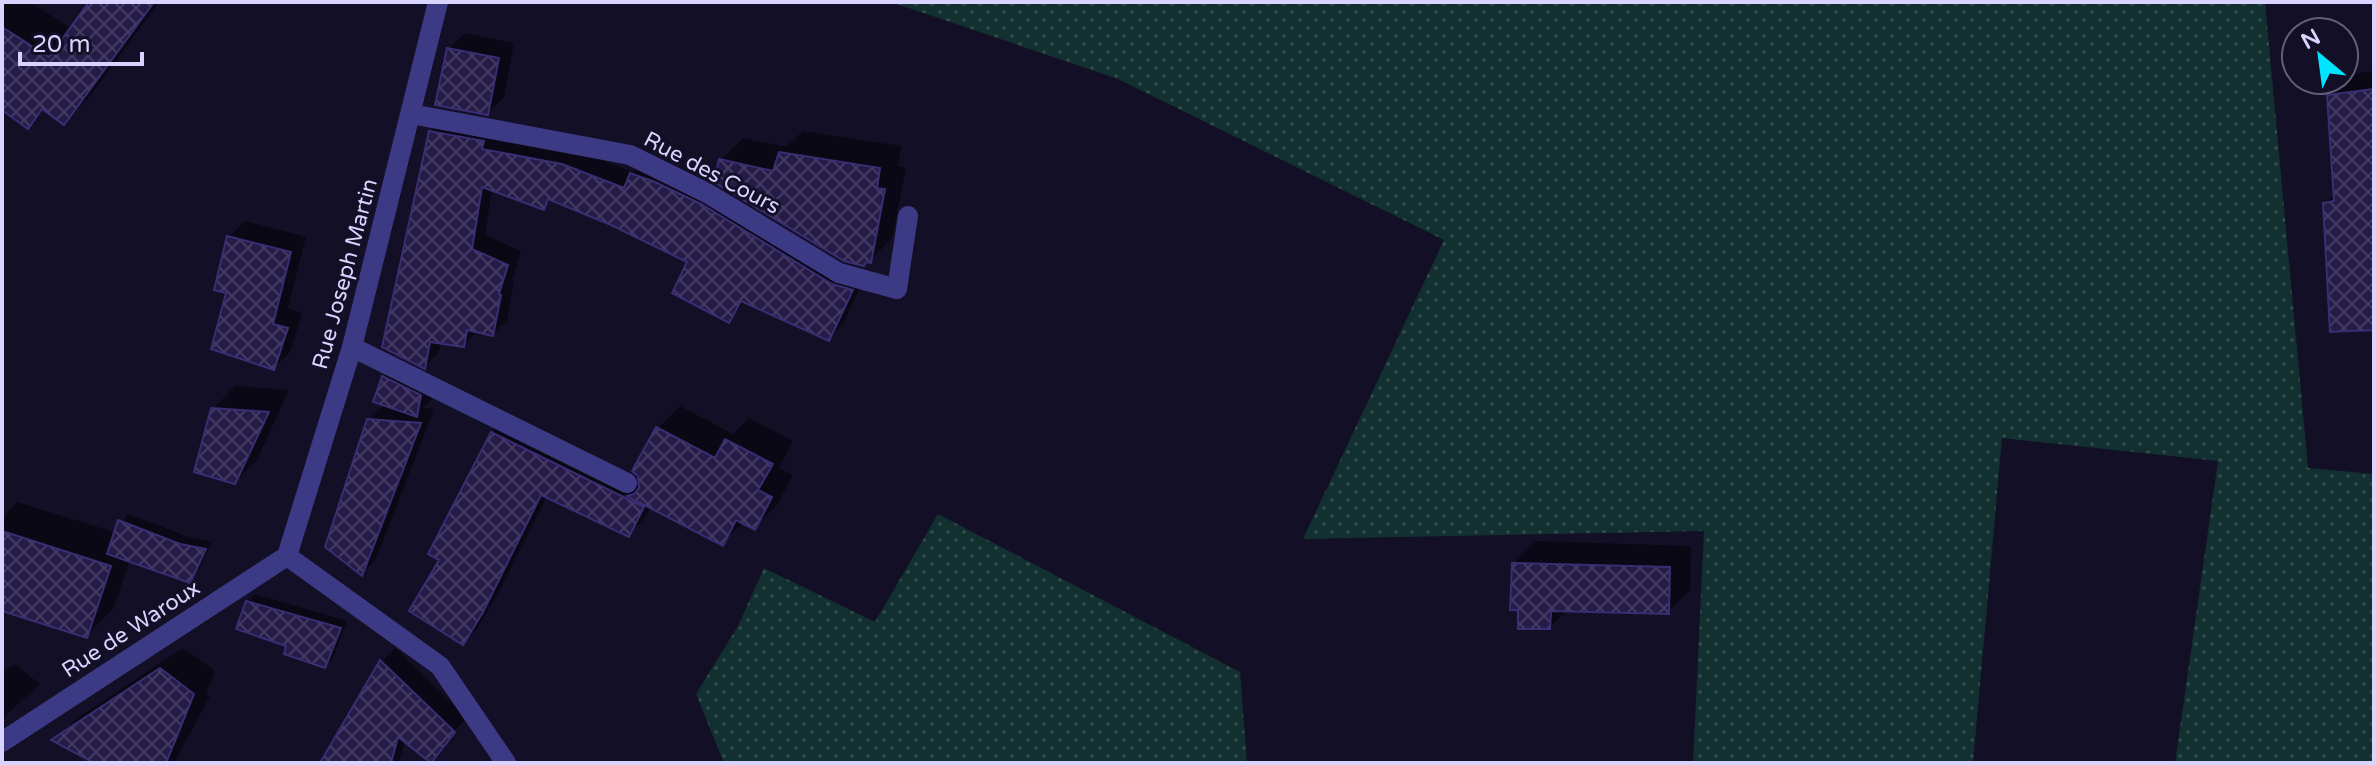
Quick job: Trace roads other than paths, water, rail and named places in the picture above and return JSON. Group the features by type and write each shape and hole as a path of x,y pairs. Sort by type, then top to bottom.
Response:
{"street":[{"name":"Rue Joseph Martin","path":"287,556 352,347 438,2"},
{"name":"Rue des Cours","path":"411,114 630,155 707,193 839,273 897,289 908,216"},
{"path":"352,347 627,483"},
{"path":"287,556 440,666 506,763"},
{"name":"Rue de Waroux","path":"2,742 287,556"}]}
